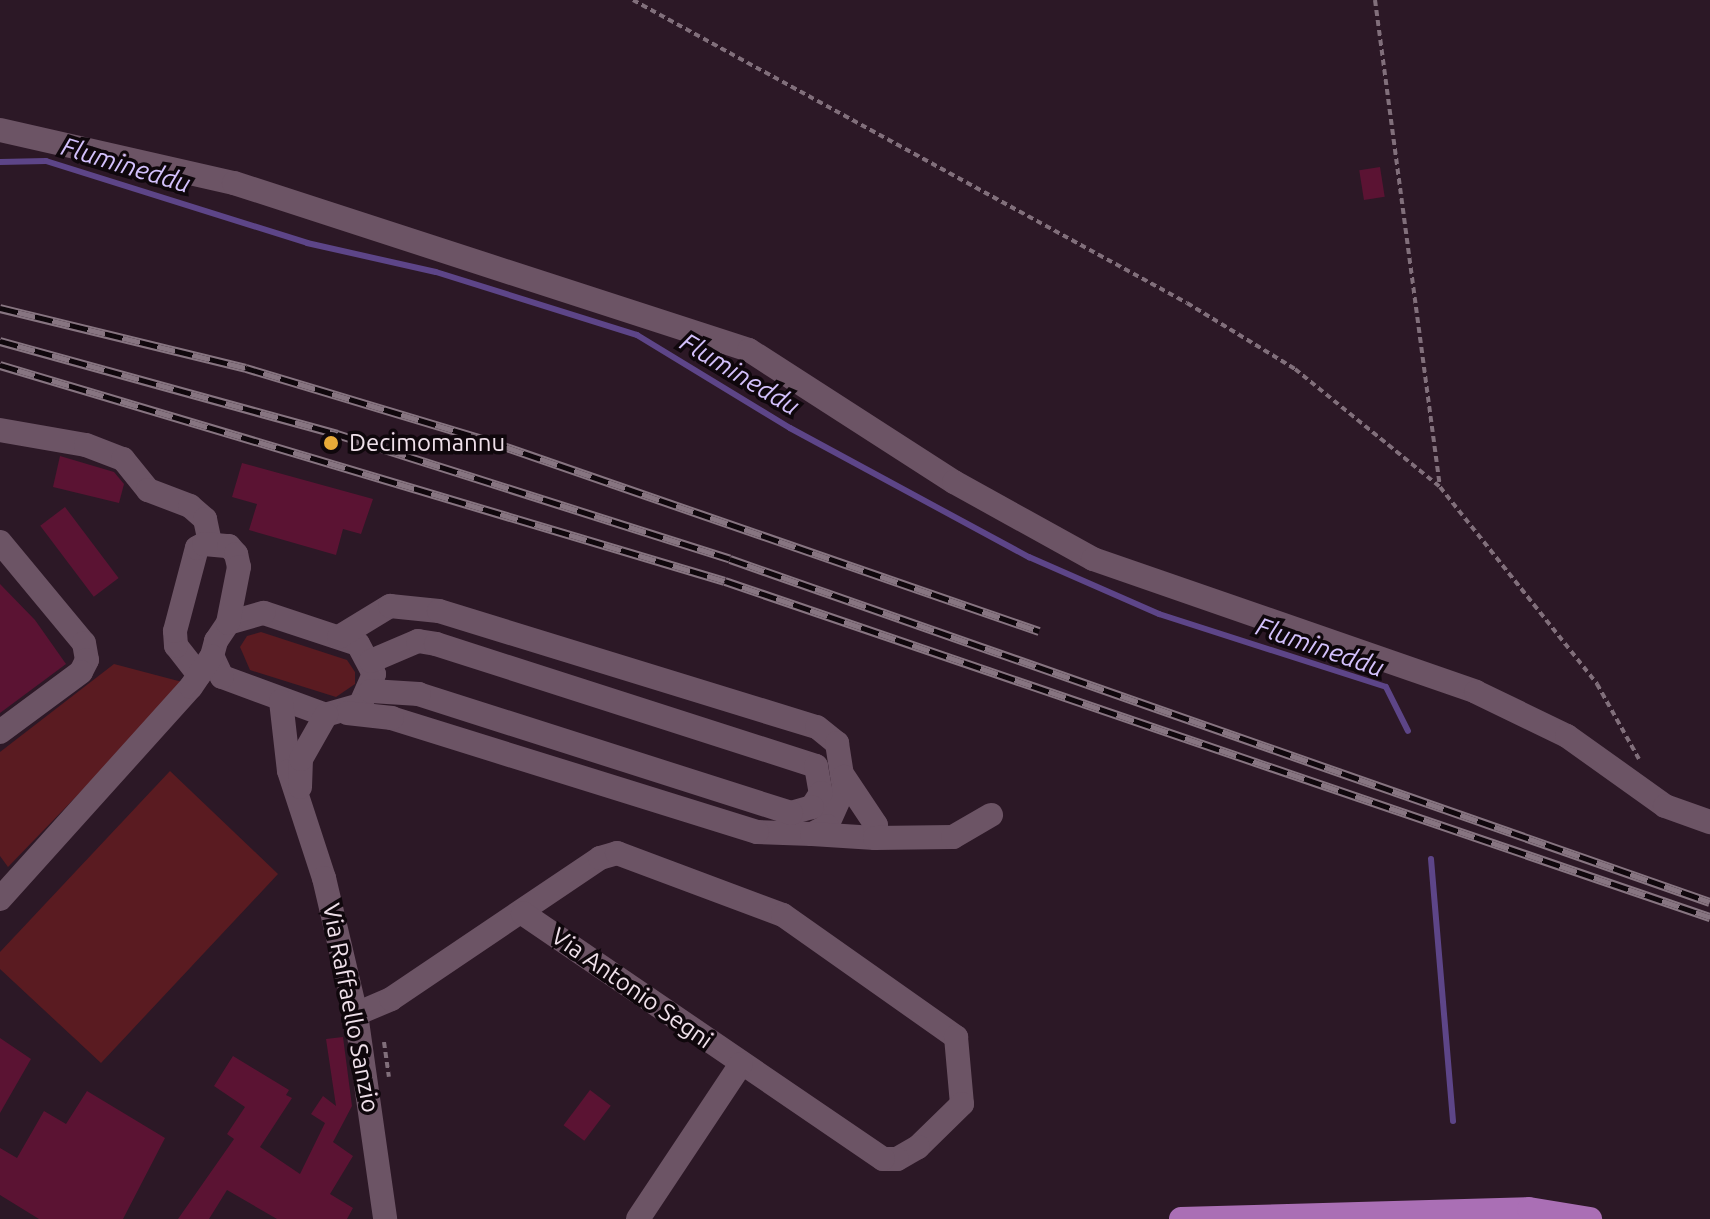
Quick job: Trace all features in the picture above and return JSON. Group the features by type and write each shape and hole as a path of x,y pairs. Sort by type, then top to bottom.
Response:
{"main road":[{"path":"1181,1219 1529,1209 1590,1219"}],"street":[{"path":"0,130 234,183 749,350 954,482 1093,559 1476,692 1567,736 1665,806 1710,822"},
{"path":"0,430 86,445 123,459 148,490 190,506 205,519 210,542"},
{"path":"0,542 84,643 87,660 81,672 0,732"},
{"path":"0,899 206,666 228,623 239,567 229,546 210,542 197,548 175,631 176,646 206,666 222,677 281,701 337,714 392,718 757,832 875,838 953,837 991,815"},
{"path":"356,647 413,606 817,727 837,743 844,777 838,810 827,826 812,834"},
{"path":"228,623 264,613 356,647 418,641 436,644 816,766 821,793 812,807 791,813 419,694 371,691 356,647"},
{"name":"Via Raffaello Sanzio","path":"299,801 301,759 337,714 371,691"},
{"name":"Via Raffaello Sanzio","path":"281,701 287,762 365,1010 385,1219"},
{"path":"844,777 876,825 875,838"},
{"name":"Via Antonio Segni","path":"617,853 767,907 956,1037 962,1104 918,1147 897,1159 883,1159 741,1064 523,913 600,858 617,853"},
{"path":"365,1010 523,913"},
{"path":"638,1219 741,1064"}],"path":[{"path":"633,0 1187,303 1295,369 1440,487 1597,684 1643,765"},
{"path":"1375,0 1440,487"},
{"path":"365,1010 390,1088"}],"shaded area":[{"path":"261,632 347,660 355,672 355,684 336,697 250,670 240,647 247,636"},
{"path":"114,664 186,683 8,867 0,856 0,752"},
{"path":"170,771 278,874 101,1063 0,969 0,952"}],"building":[{"path":"1380,167 1385,197 1364,200 1359,170"},
{"path":"60,456 114,472 124,484 119,503 53,487"},
{"name":"Decimomannu","path":"242,463 373,499 361,534 343,529 336,555 249,530 257,504 232,497"},
{"path":"65,507 119,578 94,597 40,526"},
{"path":"0,584 35,620 66,664 0,713"},
{"path":"343,1037 352,1106 333,1142 353,1156 330,1194 353,1208 347,1219 277,1219 227,1190 209,1219 178,1219 234,1139 227,1134 245,1107 214,1086 233,1056 289,1090 286,1095 292,1098 260,1147 300,1174 325,1123 311,1114 323,1096 336,1106 326,1039"},
{"path":"0,1038 31,1059 0,1113"},
{"path":"590,1090 611,1106 584,1141 564,1125"},
{"path":"87,1091 165,1138 123,1219 39,1219 0,1195 0,1148 17,1158 44,1111 66,1124"}],"waterway":[{"name":"Flumineddu","path":"0,162 46,161 307,243 436,272 637,335 790,428 1029,557 1159,614 1386,687 1408,731"},
{"name":"Flumineddu","path":"1431,859 1453,1121"}],"railway":[{"path":"0,308 246,368 489,441 1039,631"},
{"path":"0,341 337,434 730,559 1710,902"},
{"path":"0,365 725,581 1710,917"}],"place":[{"name":"Decimomannu","path":"331,443"}]}
